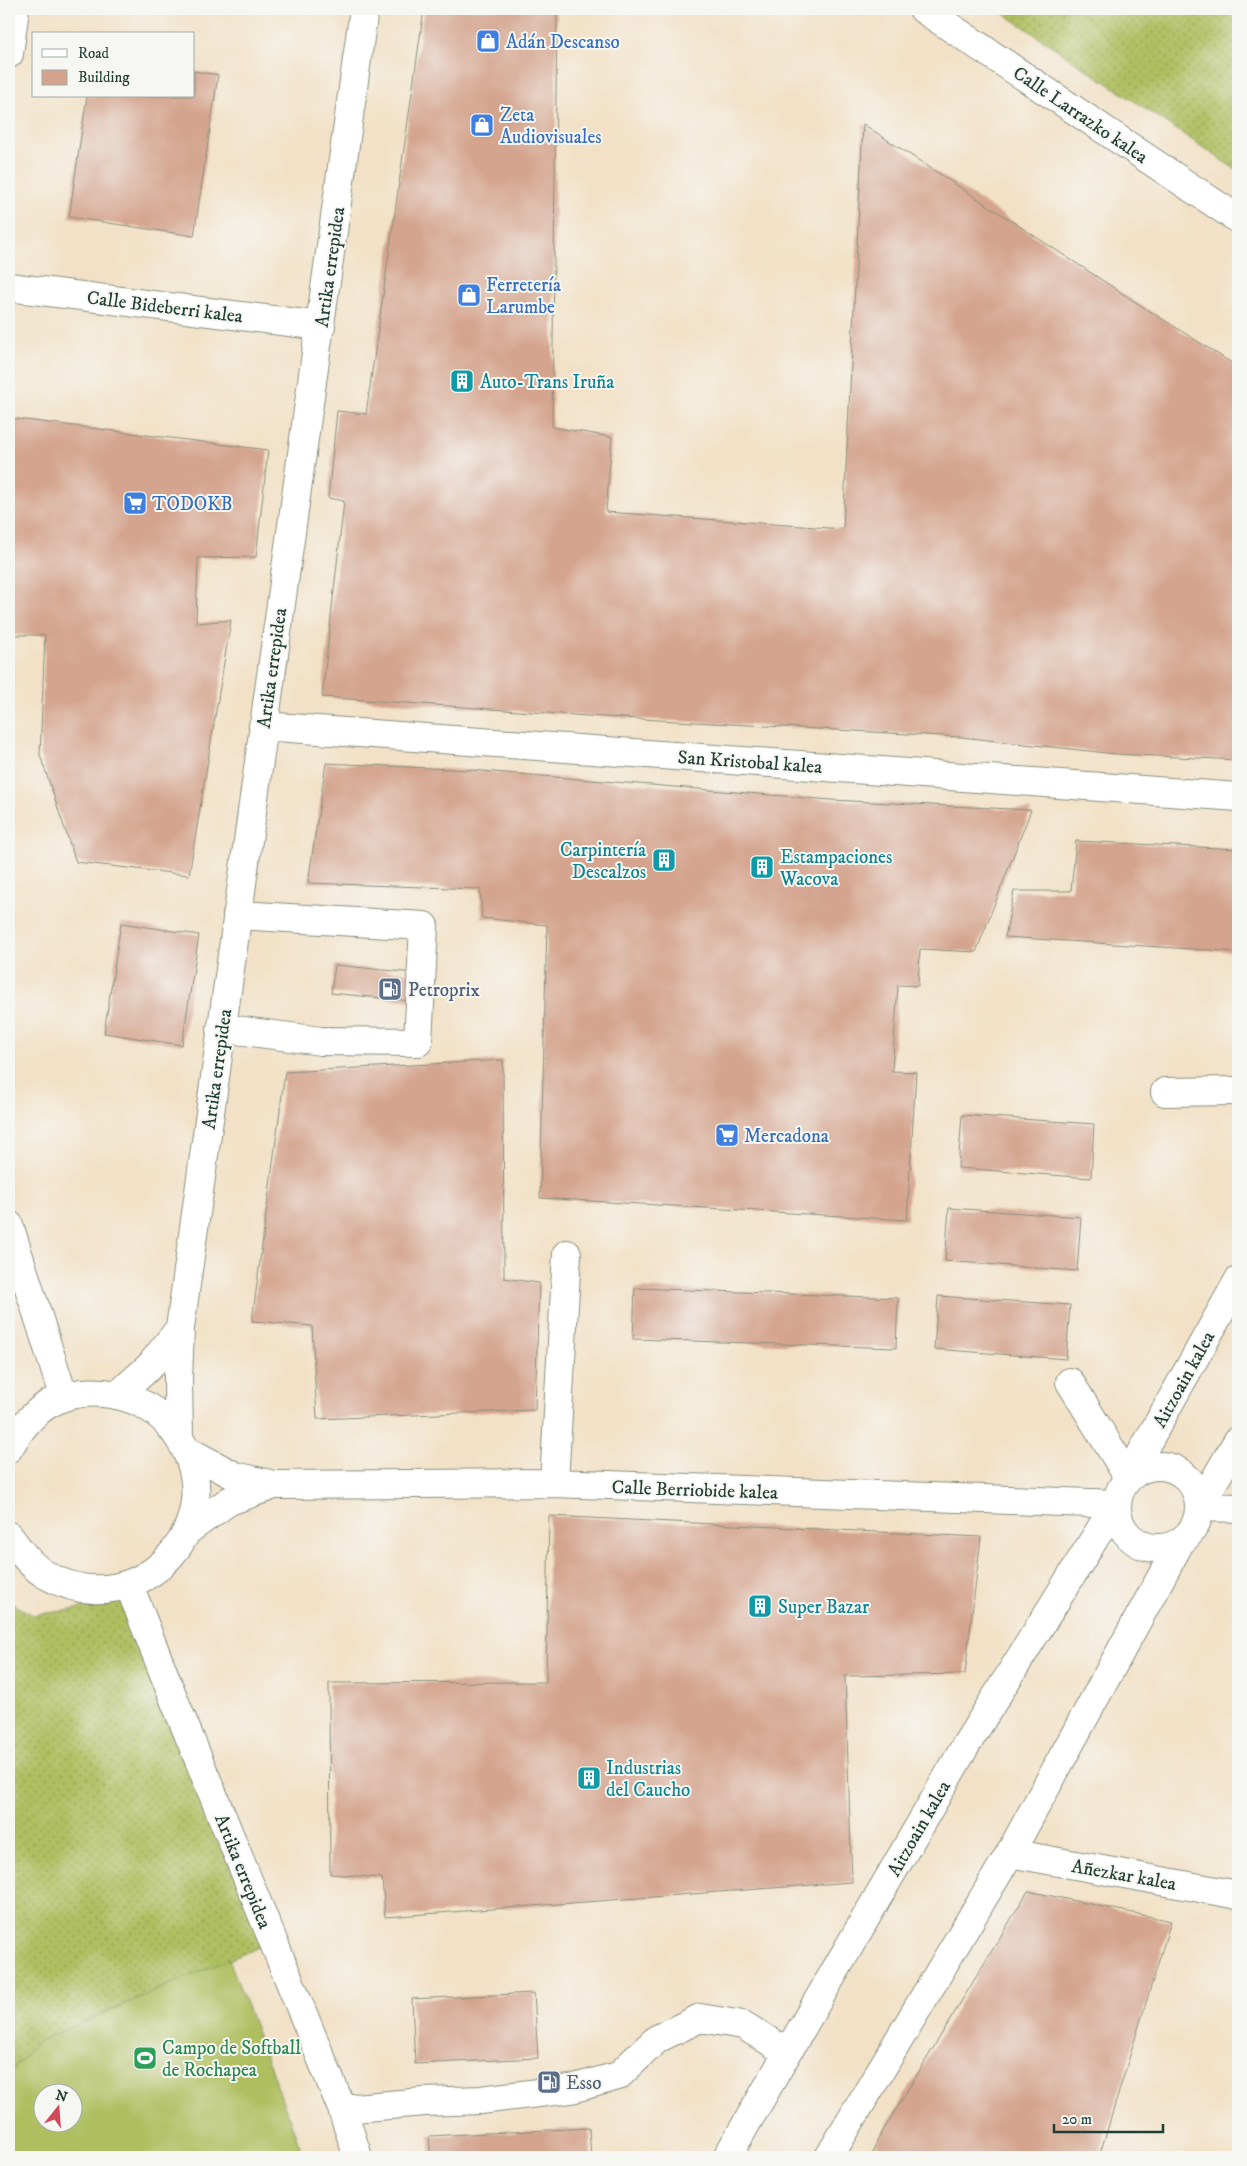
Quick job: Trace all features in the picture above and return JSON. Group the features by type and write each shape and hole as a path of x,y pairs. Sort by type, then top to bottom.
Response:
{"street":[{"path":"9,54 15,9"},
{"name":"Artika errepidea","path":"184,1444 178,1378 180,1328 364,9"},
{"name":"Calle Larrazko kalea","path":"923,9 1238,219"},
{"name":"Calle Bideberri kalea","path":"9,287 321,326"},
{"name":"San Kristobal kalea","path":"263,726 1238,797"},
{"path":"221,1028 321,1041 418,1042 424,926 237,915"},
{"path":"1166,1092 1238,1091"},
{"path":"9,1225 63,1395"},
{"path":"554,1483 567,1254"},
{"name":"Aitzoain kalea","path":"1128,1477 1238,1281"},
{"path":"119,1394 150,1366 180,1328"},
{"path":"1070,1382 1128,1477"},
{"path":"9,1448 20,1428 41,1409 63,1395 93,1392 119,1394 143,1404 170,1424 184,1444 196,1482 193,1515 180,1545 158,1569 129,1585 101,1590 73,1586 47,1576 25,1558 9,1536"},
{"path":"1199,1507 1238,1440"},
{"name":"Calle Berriobide kalea","path":"184,1444 235,1476 274,1485 554,1483 1116,1504"},
{"path":"1153,1466 1167,1466 1180,1472 1190,1481 1197,1493 1199,1507 1197,1520 1191,1532 1181,1540 1163,1547 1144,1546 1132,1539 1123,1529 1118,1517 1116,1504 1118,1494 1128,1477 1139,1469 1153,1466"},
{"name":"Calle Berriobide kalea","path":"187,1531 230,1501 274,1485"},
{"name":"Aitzoain kalea","path":"727,2157 966,1745 1116,1504"},
{"path":"1199,1507 1238,1508"},
{"path":"829,2157 1010,1853 1181,1540"},
{"name":"Artika errepidea","path":"129,1585 342,2110 358,2157"},
{"name":"Añezkar kalea","path":"1010,1853 1238,1895"},
{"path":"342,2110 424,2102 481,2100 571,2089 618,2076 657,2039 700,2018 743,2025 787,2052"}],"green space":[{"path":"997,9 1238,9 1238,171"},
{"path":"128,1581 273,1941 37,2042 9,2074 9,1602 33,1615 78,1609"},
{"name":"Campo de Softball de Rochapea","path":"229,1959 304,2157 9,2157 9,2074 37,2042"}],"building":[{"path":"424,9 557,9 552,427 612,437 606,512 843,529 863,124 1238,367 1238,760 1116,754 961,737 588,716 322,697 344,501 328,498 337,411 366,414"},
{"path":"195,71 218,75 194,236 69,217 87,98 195,98"},
{"path":"9,418 268,450 256,557 198,558 196,623 231,620 189,875 76,862 40,755 45,635 9,635"},
{"path":"326,763 470,770 831,800 1031,810 976,952 920,949 918,986 898,985 892,1071 916,1072 907,1220 540,1198 547,925 482,918 480,889 308,883"},
{"path":"1076,841 1238,849 1238,952 1005,937 1014,891 1071,891"},
{"path":"121,923 199,935 182,1045 104,1033"},
{"path":"335,965 414,973 411,1001 331,993"},
{"path":"503,1060 504,1278 539,1283 535,1410 317,1419 312,1326 252,1321 285,1072"},
{"path":"962,1115 1094,1124 1091,1178 958,1168"},
{"path":"949,1208 1081,1217 1077,1271 945,1261"},
{"path":"635,1288 898,1298 896,1348 633,1339"},
{"path":"938,1296 1070,1305 1066,1359 934,1349"},
{"name":"Industrias del Caucho","path":"549,1516 981,1537 965,1674 845,1676 852,1882 385,1917 382,1878 330,1874 329,1683 546,1682"},
{"path":"1028,1891 1171,1921 1099,2157 871,2157 877,2141"},
{"path":"534,1993 538,2058 415,2064 412,1999"},
{"path":"589,2128 591,2157 431,2157 429,2136"}],"place":[{"name":"Adán Descanso","path":"488,41"},
{"name":"Zeta Audiovisuales","path":"482,125"},
{"name":"Ferretería Larumbe","path":"469,295"},
{"name":"Auto-Trans Iruña","path":"462,381"},
{"name":"TODOKB","path":"135,503"},
{"name":"Carpintería Descalzos","path":"664,860"},
{"name":"Estampaciones Wacova","path":"762,867"},
{"name":"Petroprix","path":"390,989"},
{"name":"Mercadona","path":"727,1135"},
{"name":"Super Bazar","path":"760,1606"},
{"name":"Industrias del Caucho","path":"589,1778"},
{"name":"Campo de Softball de Rochapea","path":"145,2058"},
{"name":"Esso","path":"549,2082"}]}
